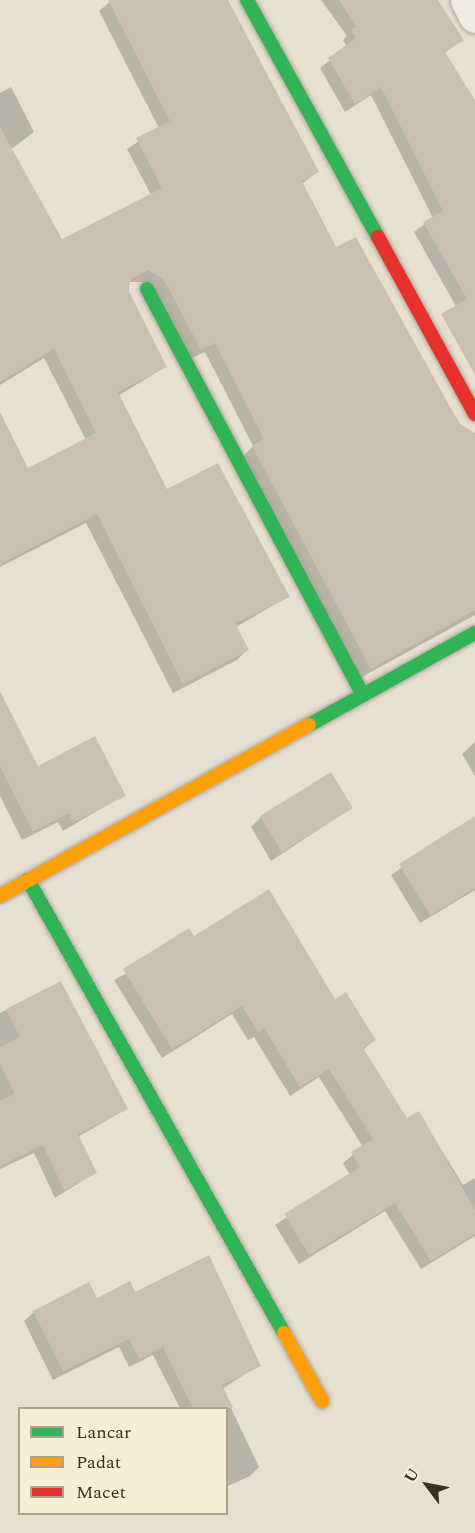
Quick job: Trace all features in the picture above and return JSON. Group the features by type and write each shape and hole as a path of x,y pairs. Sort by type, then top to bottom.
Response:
{"street":[{"path":"247,0 330,160 475,414"},
{"path":"467,0 475,16"},
{"path":"147,289 363,695"},
{"path":"0,896 475,633"},
{"path":"28,880 322,1401"}],"building":[{"path":"108,0 228,0 319,172 302,181 336,247 356,237 459,423 475,433 475,610 371,669 252,446 264,439 215,343 201,350 164,280 148,270 131,279 128,289 167,367 118,392 167,489 218,463 290,597 235,623 249,650 183,684 97,514 0,564 0,412 28,468 96,433 54,349 0,382 0,127 62,239 162,188 136,138 170,121"},
{"path":"339,0 438,0 464,40 445,52 475,100 475,375 441,314 467,299 423,222 443,211 381,87 355,104 328,58 356,38 351,30 356,27"},
{"path":"0,691 38,766 95,736 126,796 73,822 69,813 33,831 0,767"},
{"path":"331,772 353,808 282,852 260,816"},
{"path":"475,816 475,888 430,915 399,864"},
{"path":"269,889 335,999 346,992 376,1040 363,1048 407,1118 419,1111 475,1210 475,1234 431,1261 395,1203 309,1255 284,1214 360,1167 351,1152 373,1139 329,1069 300,1087 264,1028 258,1032 242,1006 172,1049 123,969 189,928 194,936"},
{"path":"61,981 128,1109 78,1134 97,1173 64,1190 43,1145 0,1166 0,1101 15,1094 0,1064 0,1047 20,1037 6,1009"},
{"path":"209,1255 261,1366 222,1385 233,1408 193,1407 163,1347 139,1359 129,1339 63,1371 33,1311 89,1282 97,1298 130,1281 135,1292"}],"traffic: fast":[{"path":"247,0 378,237"},
{"path":"147,289 363,695"},
{"path":"309,725 475,633"},
{"path":"28,880 284,1333"}],"traffic: slow":[{"path":"0,896 309,725"},
{"path":"284,1333 322,1401"}],"traffic: jam":[{"path":"378,237 475,414"}]}
